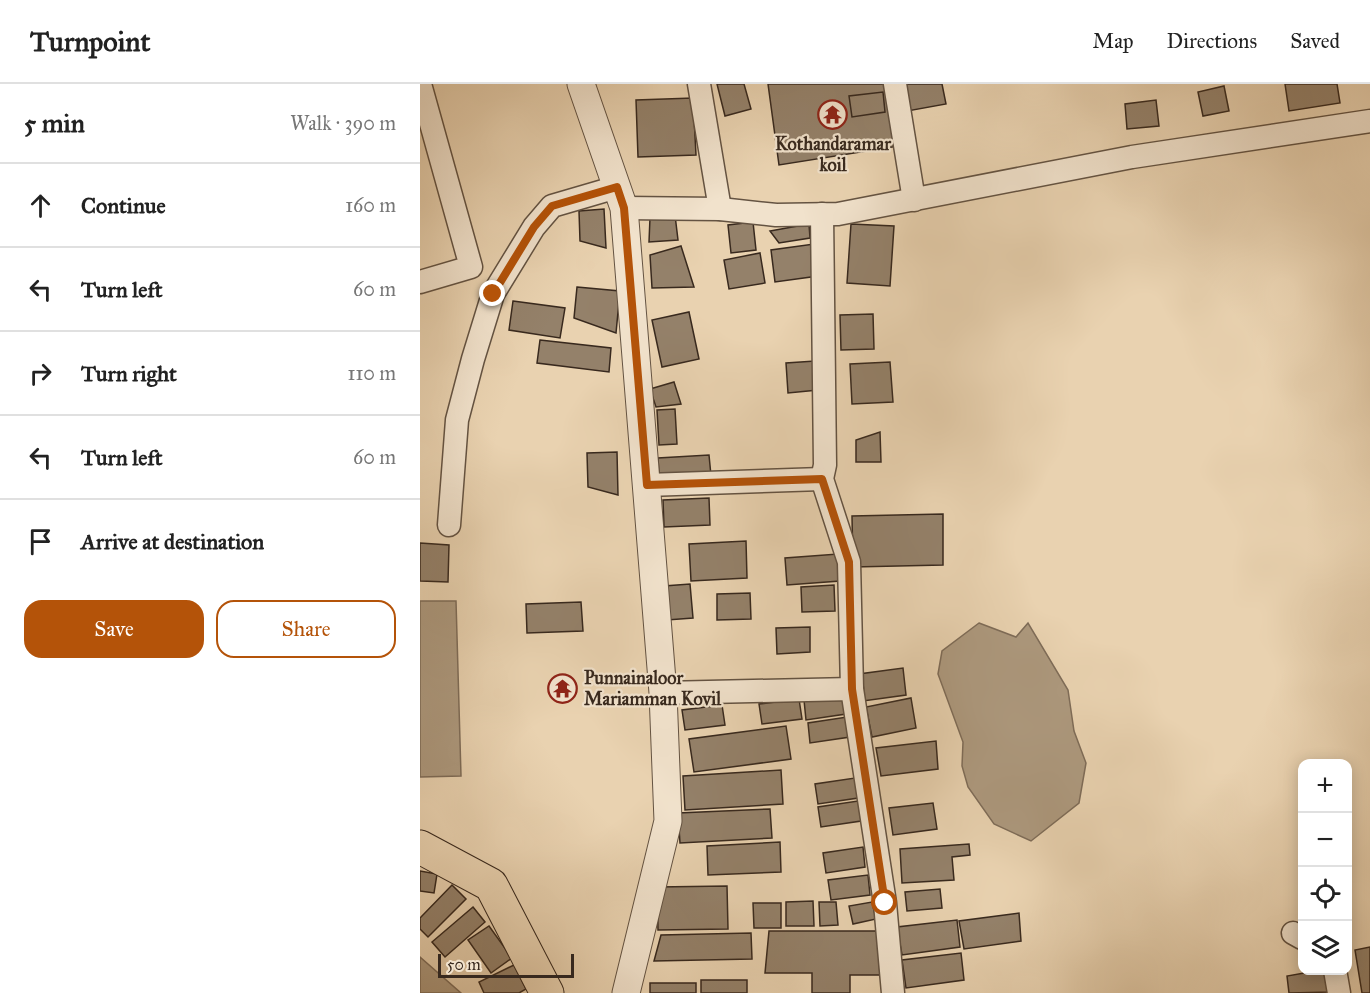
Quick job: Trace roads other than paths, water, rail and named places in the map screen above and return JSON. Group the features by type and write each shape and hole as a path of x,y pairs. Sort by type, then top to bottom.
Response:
{"main road":[{"path":"420,847 491,885 547,993"}],"street":[{"path":"420,84 471,267 420,282"},
{"path":"581,84 620,197 647,485 663,693 669,821 626,993"},
{"path":"699,84 720,209"},
{"path":"895,84 914,200"},
{"path":"449,525 457,420 493,294 534,227 552,206 620,197 776,215 838,214 1132,157 1370,121"},
{"path":"822,214 825,465 822,479 849,562 852,689 885,903 893,993"},
{"path":"647,485 822,479"},
{"path":"663,693 852,689"},
{"path":"1336,975 1339,993"}],"place":[{"name":"Kothandaramar koil","path":"833,115"},
{"name":"Punnainaloor Mariamman Kovil","path":"563,688"}]}
